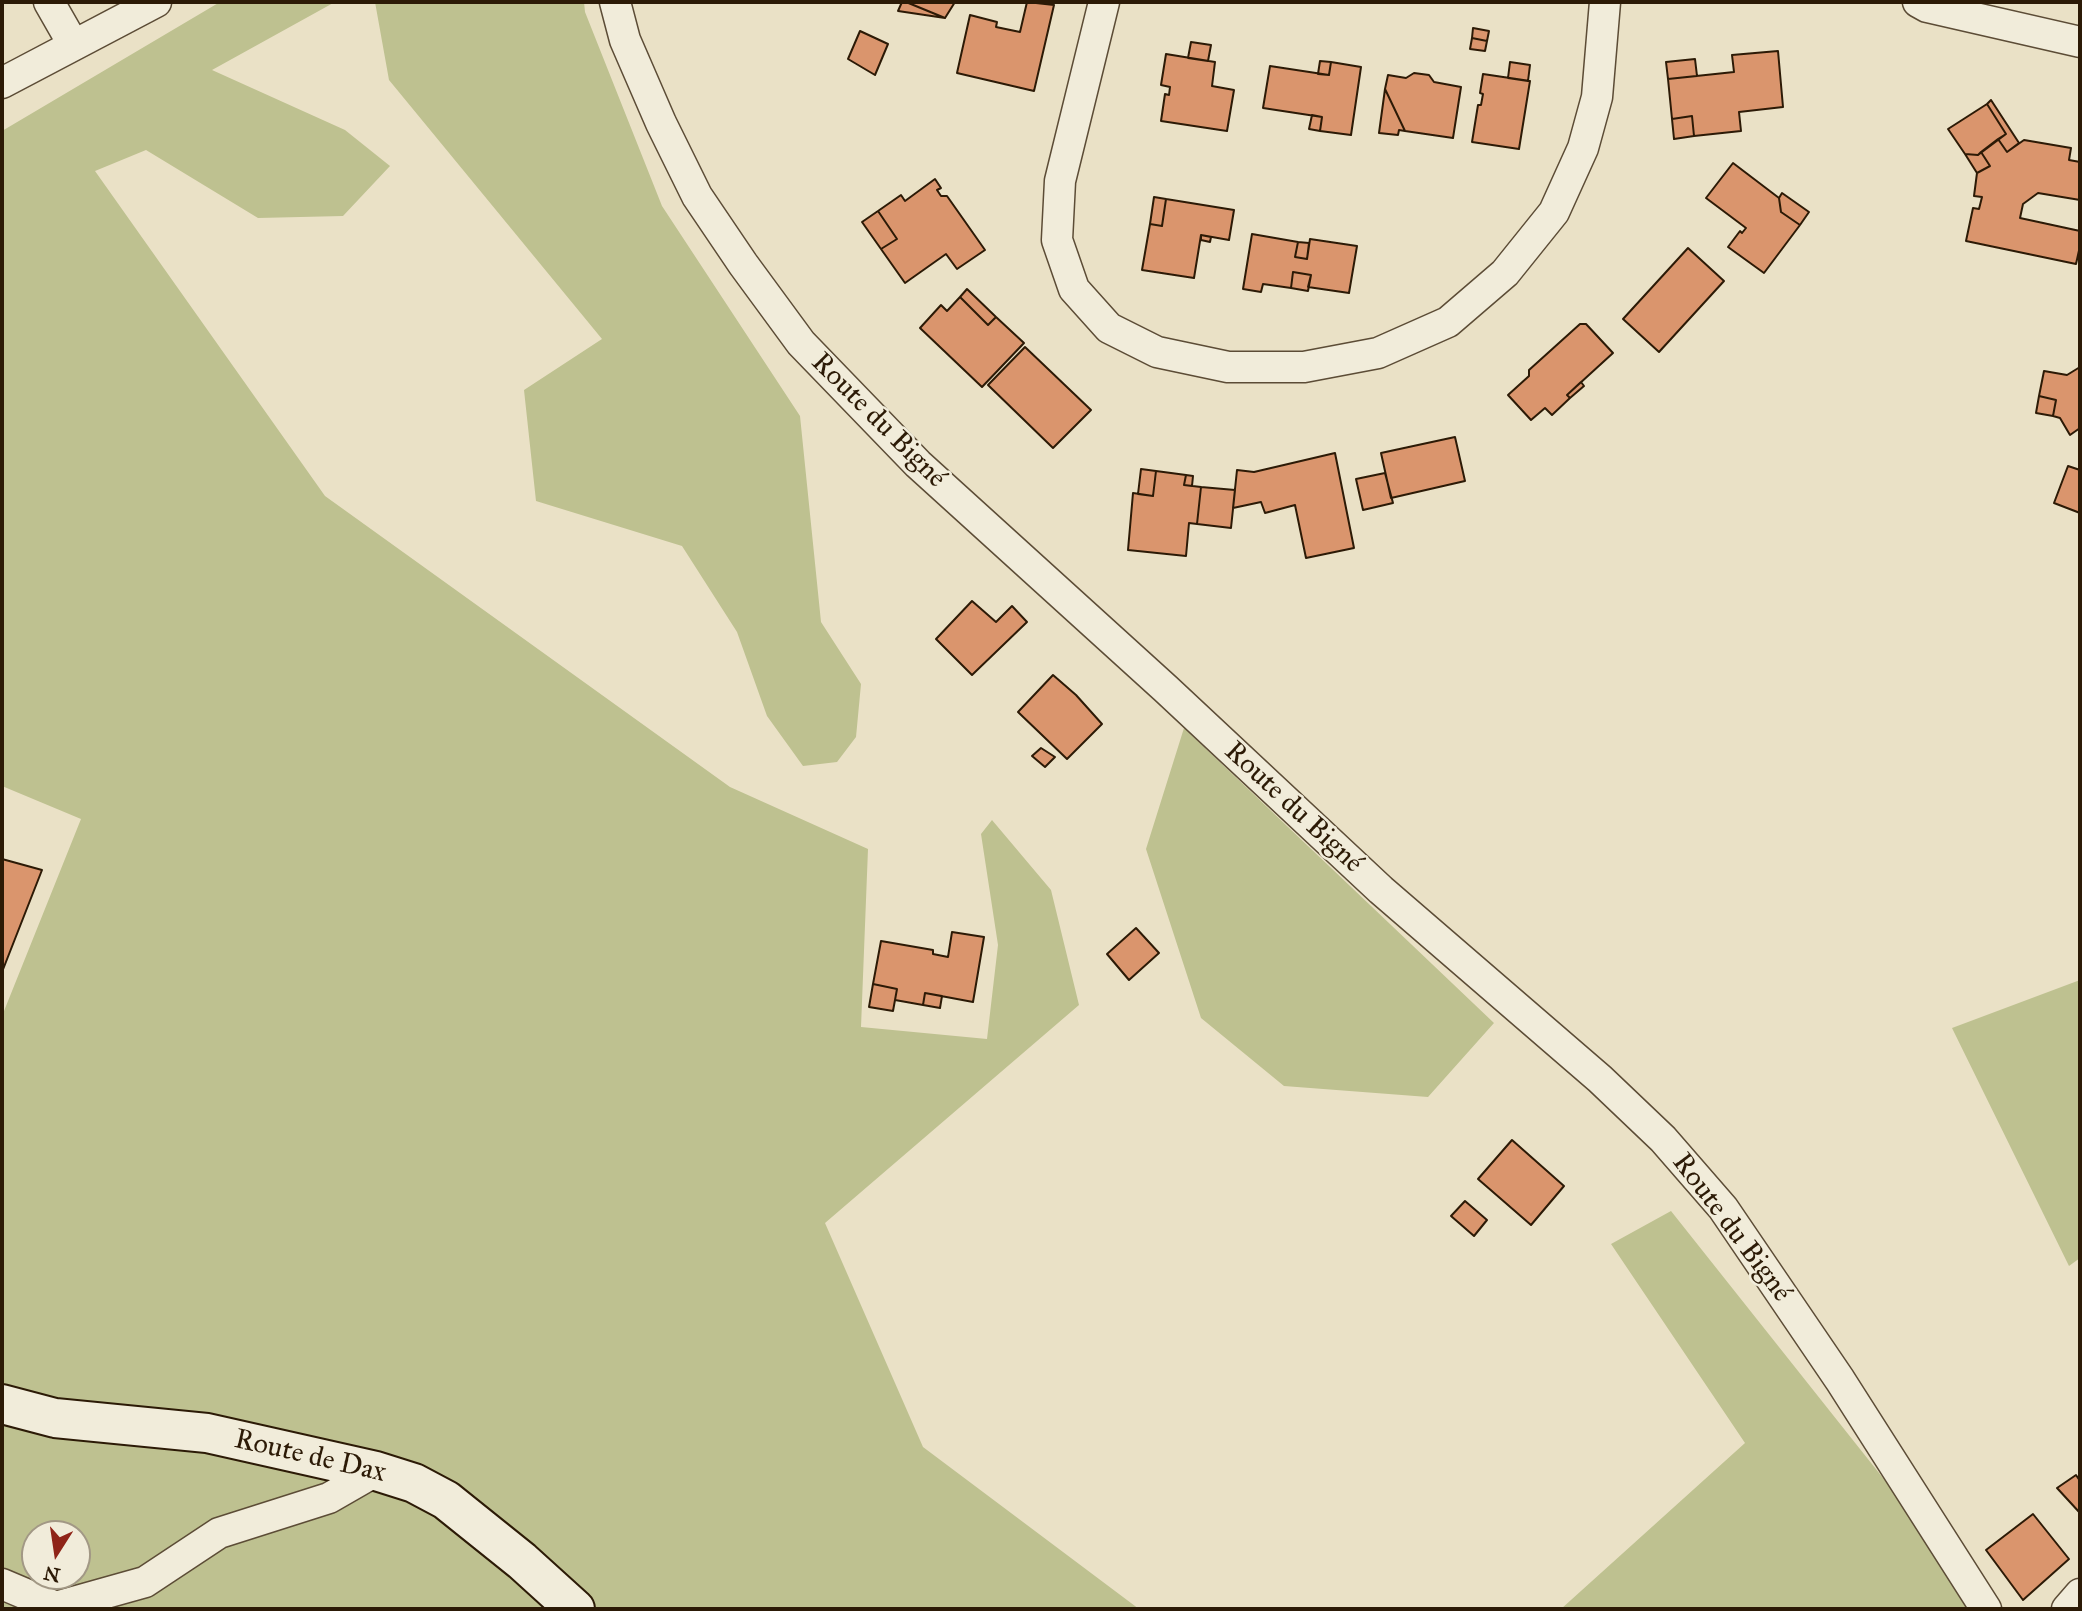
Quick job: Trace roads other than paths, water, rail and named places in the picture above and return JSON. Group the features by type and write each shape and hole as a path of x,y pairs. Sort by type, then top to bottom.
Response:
{"main road":[{"name":"Route de Dax","path":"2,1404 55,1418 207,1433 376,1471 414,1483 446,1500 522,1561 575,1609"}],"street":[{"path":"49,2 73,44"},
{"path":"2,83 156,2"},
{"name":"Route du Bigné","path":"615,2 625,40 697,196 801,343 918,464 1166,689 1381,890 1600,1079 1663,1139 1723,1208 1840,1380 1986,1609"},
{"path":"1104,2 1060,181 1057,240 1074,289 1109,328 1157,352 1228,367 1304,367 1378,353 1448,322 1505,273 1555,212 1583,148 1597,97 1605,2"},
{"path":"1918,2 1927,7 2080,43"},
{"path":"2,1584 59,1608 145,1582 219,1532 328,1498 376,1471"},
{"path":"2067,1609 2080,1594"}]}
